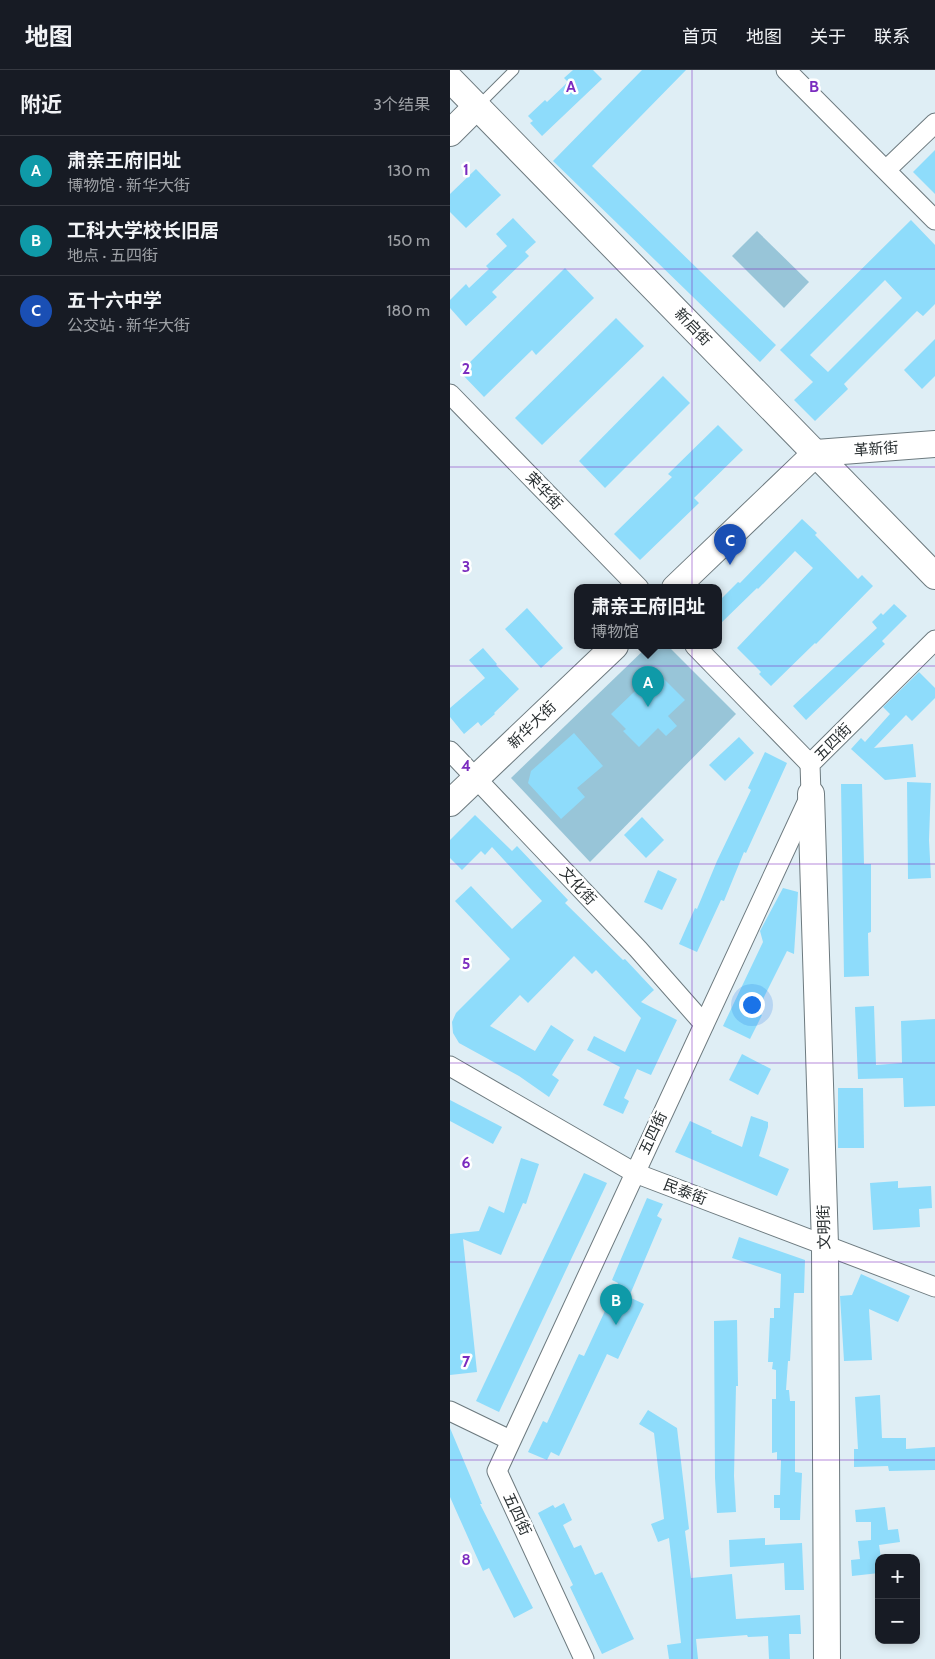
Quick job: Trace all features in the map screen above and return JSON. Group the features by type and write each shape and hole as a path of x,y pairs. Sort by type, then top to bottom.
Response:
{"street":[{"path":"786,70 935,220"},
{"name":"新启街","path":"450,78 935,576"},
{"path":"450,132 477,106"},
{"path":"886,170 935,123"},
{"name":"荣华街","path":"450,394 635,584"},
{"name":"革新街","path":"816,453 935,444"},
{"path":"679,584 816,453"},
{"name":"五四街","path":"584,1659 497,1471 811,794 810,764 935,640"},
{"name":"新华大街","path":"450,803 612,649"},
{"path":"698,649 810,764"},
{"name":"文化街","path":"450,751 638,949 704,1024"},
{"name":"文明街","path":"811,794 825,1245 827,1659"},
{"name":"民泰街","path":"450,1066 635,1172 935,1287"},
{"path":"450,1411 510,1440"}],"lane":[{"path":"477,106 514,70"}],"shaded area":[{"path":"757,231 809,282 784,308 732,256"},
{"path":"645,649 671,649 736,714 590,862 511,778"}],"building":[{"path":"573,70 593,70 602,79 542,136 530,123 533,121 528,116 545,100 547,102 568,82 564,78"},
{"path":"642,70 686,70 592,166 776,345 760,362 553,161"},
{"path":"935,150 935,194 913,172"},
{"path":"476,169 501,195 466,228 450,212 450,194"},
{"path":"513,218 536,242 525,252 529,256 492,292 497,297 466,326 450,308 450,300 466,284 469,288 489,269 486,266 507,246 496,234"},
{"path":"911,220 935,245 935,304 923,316 917,311 844,384 848,389 815,421 794,400 813,382 780,350","holes":["885,280 902,298 828,372 810,355"]},
{"path":"565,268 594,298 536,355 532,350 484,397 460,372"},
{"path":"616,318 644,346 542,445 515,418"},
{"path":"935,339 935,376 922,389 904,370"},
{"path":"663,376 690,403 605,488 579,461"},
{"path":"718,425 743,450 694,498 699,503 640,560 614,534 672,477 668,474"},
{"path":"802,519 858,579 862,575 873,586 816,644 771,686 759,674 761,672 737,648 813,568 795,551 722,622 722,598 738,582 740,583"},
{"path":"894,604 907,616 882,641 885,644 806,720 793,706 877,628 872,622 881,613 883,615"},
{"path":"527,608 563,648 541,668 505,629"},
{"path":"483,648 519,689 481,726 478,722 464,734 450,717 450,708 485,678 469,660"},
{"path":"656,671 685,700 668,716 677,726 666,736 658,728 639,747 623,731 626,729 611,714"},
{"path":"919,672 935,688 935,698 912,721 906,715 874,748 913,744 916,777 885,780 851,749 861,738 865,742 890,714 883,707"},
{"path":"574,733 603,766 577,788 585,797 561,819 528,783 531,771"},
{"path":"739,737 754,753 725,781 709,765"},
{"path":"765,752 787,763 746,853 744,852 724,901 721,900 697,952 679,944 751,790 748,788"},
{"path":"907,782 931,783 929,840 931,878 908,879"},
{"path":"841,784 862,784 864,864 871,864 871,932 868,933 869,976 844,977"},
{"path":"475,815 512,851 517,846 568,900 565,903 623,960 625,959 654,990 641,1002 677,1020 651,1075 637,1069 624,1098 629,1101 623,1114 603,1105 620,1067 587,1050 594,1036 625,1052 641,1018 596,970 592,974 574,956 528,1003 520,995 490,1026 535,1051 551,1025 574,1040 552,1075 559,1080 549,1097 519,1076 459,1043 453,1033 452,1022 456,1013 510,959 455,901 471,886 512,929 542,901 492,847 485,855 481,851 462,870 450,858 450,840"},
{"path":"642,817 664,840 646,858 624,835"},
{"path":"658,870 677,879 662,910 644,902"},
{"path":"783,888 798,892 794,954 787,951 756,1013 762,1015 750,1039 723,1026 763,942 760,931"},
{"path":"874,1006 876,1065 902,1063 901,1021 935,1019 935,1106 904,1107 903,1078 858,1079 855,1007"},
{"path":"742,1054 771,1069 758,1095 729,1080"},
{"path":"838,1088 863,1088 864,1148 838,1148"},
{"path":"450,1100 502,1127 493,1144 450,1121"},
{"path":"751,1116 768,1122 759,1156 789,1169 777,1196 675,1152 690,1121 742,1147"},
{"path":"521,1158 539,1164 526,1204 523,1203 501,1255 463,1239 477,1372 450,1375 450,1234 479,1231 489,1206 504,1213"},
{"path":"584,1173 607,1183 499,1412 476,1401"},
{"path":"898,1181 898,1188 931,1186 932,1208 919,1209 920,1227 873,1230 870,1183"},
{"path":"647,1198 663,1204 657,1216 662,1219 629,1297 644,1304 618,1359 607,1354 559,1456 551,1452 547,1460 528,1452 543,1421 547,1423 579,1354 584,1356 618,1283 612,1280"},
{"path":"739,1237 805,1260 804,1293 794,1293 790,1361 788,1361 786,1390 789,1390 790,1401 795,1401 795,1472 802,1473 800,1520 780,1520 780,1508 774,1508 774,1495 780,1495 781,1460 777,1460 777,1452 772,1453 772,1399 776,1399 776,1370 772,1369 773,1362 768,1362 770,1318 774,1318 774,1308 780,1308 781,1274 732,1258"},
{"path":"861,1274 910,1296 898,1322 869,1309 872,1360 844,1361 840,1296 852,1295"},
{"path":"737,1320 738,1386 736,1386 734,1476 736,1512 717,1513 714,1321"},
{"path":"880,1395 882,1438 906,1438 906,1449 935,1447 935,1470 889,1471 888,1466 854,1467 854,1449 858,1449 855,1397"},
{"path":"648,1410 677,1428 689,1529 685,1531 691,1578 732,1574 736,1619 800,1615 801,1634 789,1634 790,1659 769,1659 768,1636 748,1637 747,1635 696,1639 698,1659 669,1659 667,1645 681,1643 669,1538 658,1542 651,1524 664,1519 654,1433 639,1424"},
{"path":"450,1428 482,1504 480,1504 533,1608 514,1618 489,1568 483,1571 450,1497"},
{"path":"564,1503 572,1520 563,1525 574,1548 581,1545 595,1575 602,1572 634,1639 602,1654 570,1587 573,1585 538,1513 553,1505 555,1508"},
{"path":"885,1507 888,1530 898,1529 900,1542 879,1545 880,1554 875,1554 875,1573 852,1576 851,1560 860,1559 858,1541 871,1540 871,1522 856,1522 855,1510"},
{"path":"765,1538 765,1545 802,1543 804,1590 785,1590 784,1563 730,1567 729,1540"}],"place":[{"name":"五十六中学","path":"730,565"},
{"name":"肃亲王府旧址","path":"648,707"},
{"name":"工科大学校长旧居","path":"616,1325"}]}
